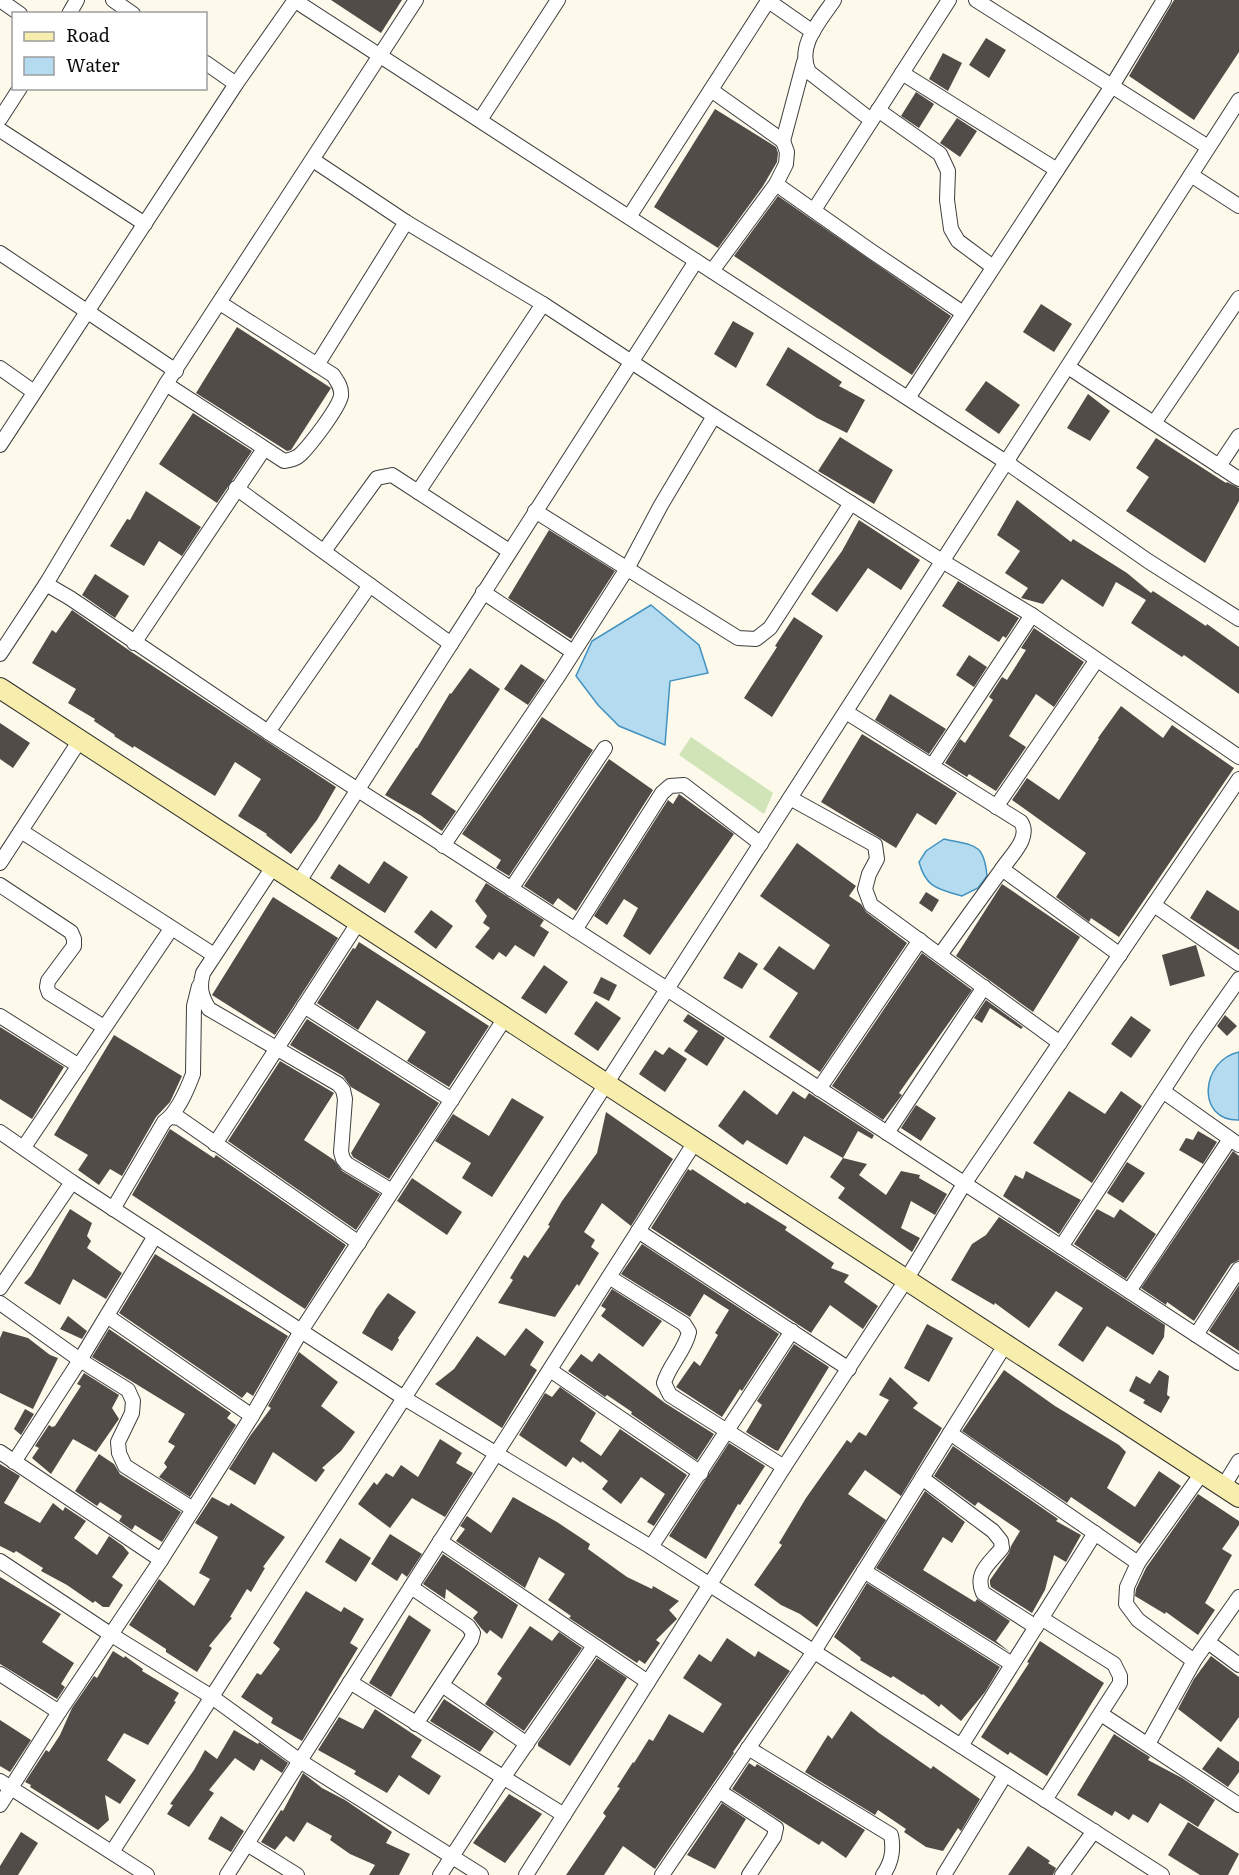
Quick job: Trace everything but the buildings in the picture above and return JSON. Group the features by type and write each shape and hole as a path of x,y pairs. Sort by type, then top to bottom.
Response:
{"street":[{"path":"0,0 17,12"},
{"path":"113,0 130,12"},
{"path":"0,445 236,84 295,0 1006,462 1148,561 1239,619"},
{"path":"0,654 46,584 166,384 416,0"},
{"path":"480,120 558,0"},
{"path":"629,217 767,0 813,32"},
{"path":"783,141 807,43 834,0"},
{"path":"814,210 949,0"},
{"path":"976,0 1208,147"},
{"path":"908,398 1112,86 1161,1"},
{"path":"804,62 809,72 940,154 948,171 947,200 951,229 958,241 993,267"},
{"path":"207,64 236,84"},
{"path":"902,73 1057,170"},
{"path":"0,119 19,90"},
{"path":"711,90 783,141 787,152 786,164 777,184 712,271"},
{"path":"112,1852 1239,100"},
{"path":"0,130 145,224"},
{"path":"313,160 406,222 543,304 714,416 942,561 1032,615 1239,757"},
{"path":"1191,175 1239,206"},
{"path":"777,184 963,312"},
{"path":"317,365 406,222"},
{"path":"0,253 176,371"},
{"path":"298,883 696,261"},
{"path":"1154,423 1239,298"},
{"path":"166,384 284,461 300,455 320,432 341,396 340,384 333,375 220,303"},
{"path":"418,492 543,304"},
{"path":"1068,366 1239,479"},
{"path":"0,368 34,392"},
{"path":"443,846 628,567 714,416"},
{"path":"1219,466 1239,436"},
{"path":"134,643 264,449"},
{"path":"324,551 377,478 392,475 509,551"},
{"path":"236,488 451,644"},
{"path":"535,511 628,567 738,638 756,639 770,627 851,503"},
{"path":"46,584 268,732 667,989 1239,1363"},
{"path":"268,732 370,585"},
{"path":"483,592 573,652"},
{"path":"932,766 1032,615"},
{"path":"996,807 1096,661"},
{"path":"0,688 1231,1492 1239,1461"},
{"path":"846,712 1021,822 1025,829 1024,837 940,955"},
{"path":"0,863 80,740"},
{"path":"511,889 605,748"},
{"path":"526,1875 784,1467 906,1280 964,1184 1239,779"},
{"path":"575,930 662,794 670,786 684,785 761,844"},
{"path":"790,798 875,845 877,858 869,874 865,890 871,905 1060,1043"},
{"path":"21,831 214,956"},
{"path":"113,1209 164,1122 172,1117 194,1074 194,1018 203,973 273,867"},
{"path":"1002,869 1120,955"},
{"path":"0,885 71,932 74,946 48,981 49,993 104,1027"},
{"path":"1154,905 1239,964"},
{"path":"215,1144 358,923"},
{"path":"24,1147 171,929"},
{"path":"819,1089 920,940"},
{"path":"1061,1247 1196,1040 1239,979"},
{"path":"199,986 209,1009 338,1084 343,1090 345,1099 341,1152 343,1159 347,1164 392,1191"},
{"path":"887,1133 984,987"},
{"path":"304,1006 452,1100"},
{"path":"0,1016 79,1066"},
{"path":"0,1805 5,1784 59,1712 161,1560 252,1416 301,1331 506,1018"},
{"path":"1129,1291 1235,1142 1164,1092"},
{"path":"172,1117 179,1118 359,1243"},
{"path":"0,1132 113,1209 404,1398 651,1547 1162,1875"},
{"path":"227,1875 695,1142"},
{"path":"0,1288 6,1265 72,1182"},
{"path":"638,1231 849,1369"},
{"path":"14,1462 108,1316 155,1236"},
{"path":"1196,1335 1239,1269"},
{"path":"609,1277 684,1324 688,1332 687,1340 664,1383 670,1395 784,1467"},
{"path":"0,1303 80,1360 128,1390 133,1401 132,1413 118,1442 118,1453 125,1466 193,1509"},
{"path":"108,1316 252,1416"},
{"path":"651,1547 792,1331"},
{"path":"662,1875 813,1653 1005,1345"},
{"path":"550,1370 701,1473"},
{"path":"950,1433 1138,1563"},
{"path":"0,1452 161,1560"},
{"path":"1194,1661 1138,1620 1126,1604 1127,1587 1138,1563 1202,1473"},
{"path":"922,1478 993,1531 1001,1541 1002,1548 980,1576 979,1583 983,1593 1114,1664 1120,1676 1120,1683 1046,1800"},
{"path":"961,1746 1095,1533"},
{"path":"440,1541 648,1682"},
{"path":"0,1561 110,1634 212,1697 300,1761 481,1875"},
{"path":"864,1571 1012,1664"},
{"path":"411,1587 468,1626 473,1633 471,1640 416,1724"},
{"path":"1148,1744 1194,1661 1237,1604"},
{"path":"1208,1642 1239,1665"},
{"path":"440,1875 503,1778 594,1646"},
{"path":"0,1674 59,1712"},
{"path":"350,1682 564,1815"},
{"path":"442,1684 526,1744"},
{"path":"1101,1714 1239,1805"},
{"path":"748,1748 891,1835 893,1852 883,1875"},
{"path":"944,1875 1005,1775"},
{"path":"5,1784 147,1875"},
{"path":"719,1791 776,1828 774,1837 748,1875"},
{"path":"1062,1875 1094,1831"},
{"path":"247,1844 297,1875"}],"green space":[{"path":"691,737 773,793 764,814 679,755"}],"water":[{"path":"651,605 699,645 708,673 670,681 665,745 619,726 598,705 576,676 592,641"},
{"path":"944,839 976,847 986,865 987,876 978,888 962,896 934,886 925,877 919,862 926,851"},
{"path":"1239,1052 1239,1120 1225,1118 1215,1111 1208,1089 1217,1066 1226,1057"}]}
